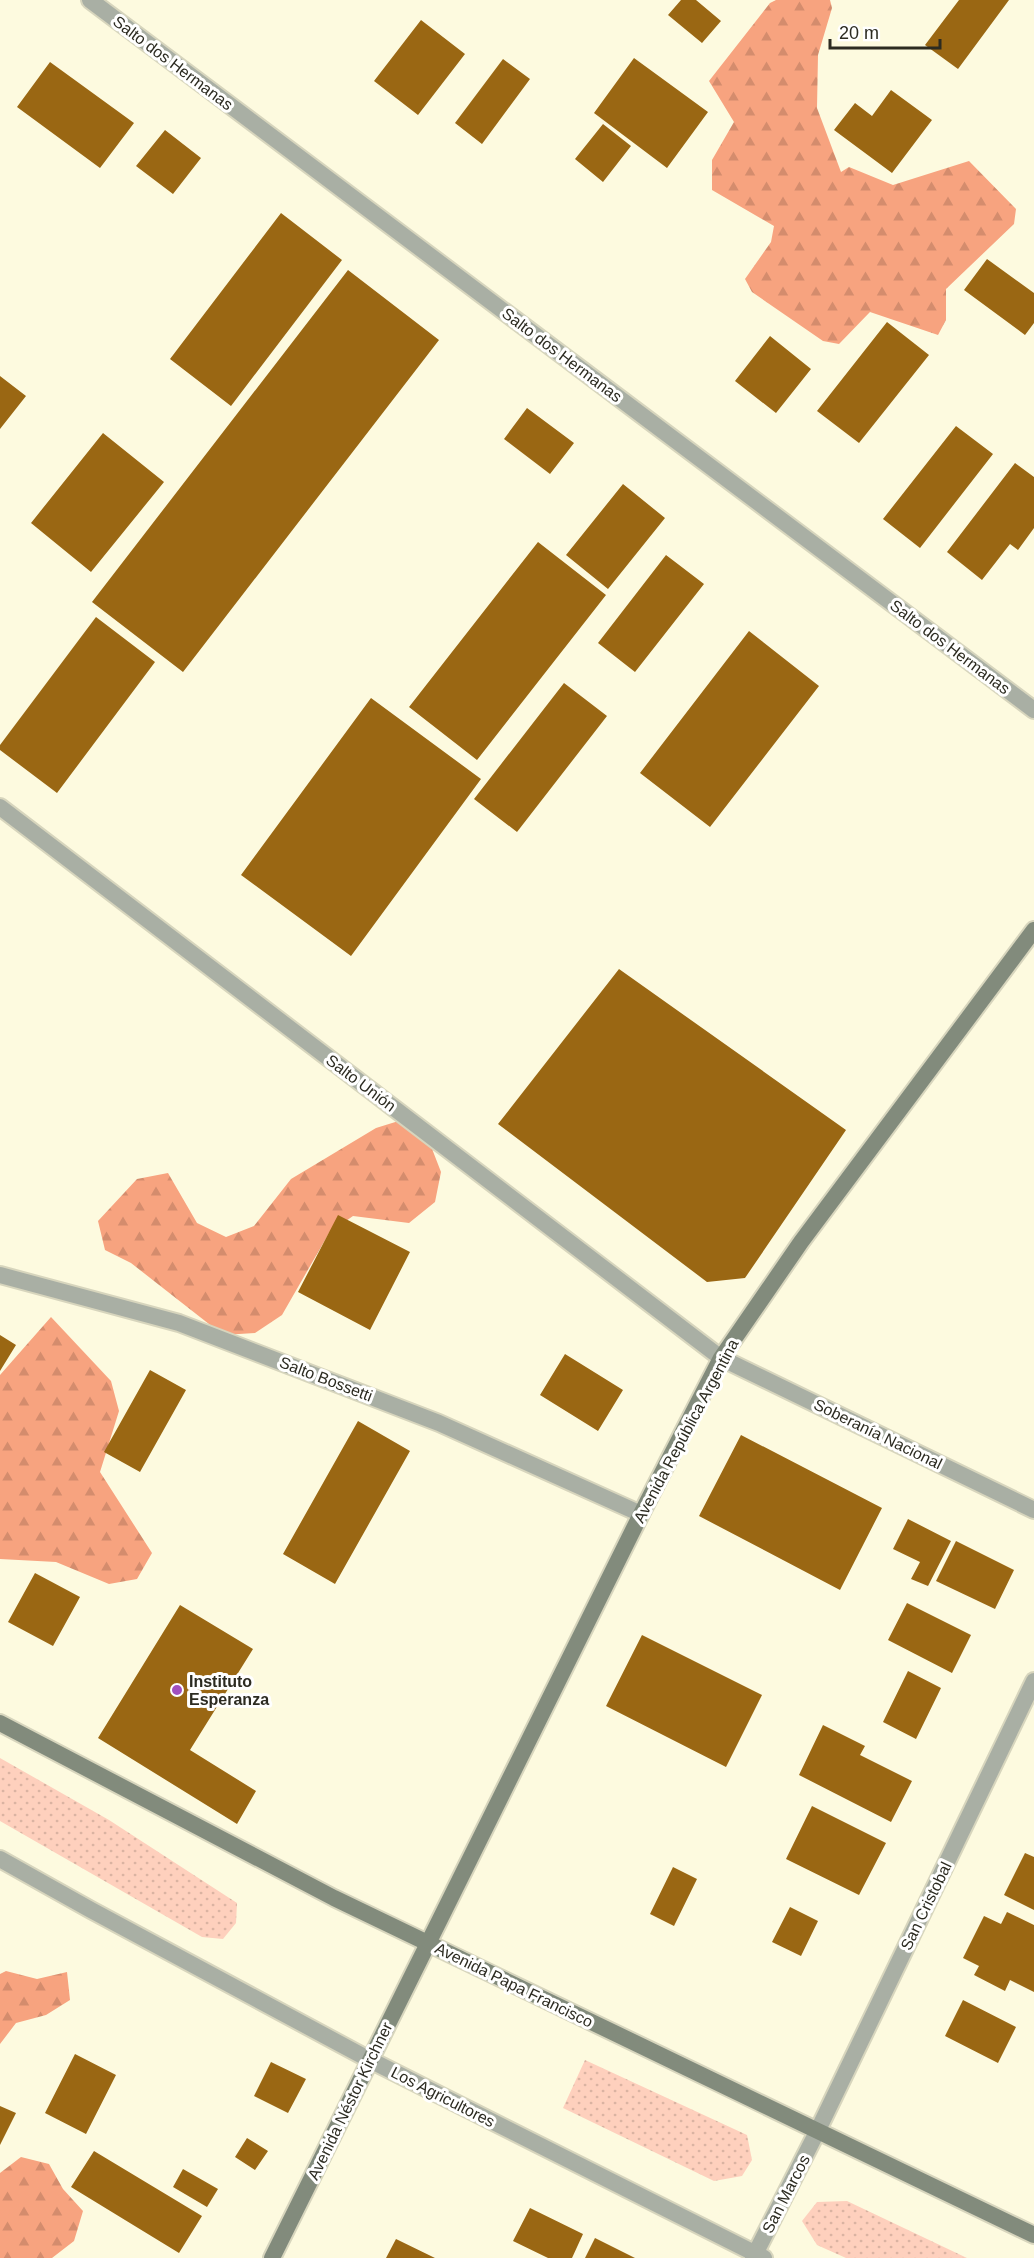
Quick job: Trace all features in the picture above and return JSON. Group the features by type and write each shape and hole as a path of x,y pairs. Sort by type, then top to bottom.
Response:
{"main road":[{"name":"Avenida República Argentina","path":"428,1944 721,1358 801,1242 1034,930"},
{"name":"Avenida Papa Francisco","path":"0,1723 334,1898 1034,2235"},
{"name":"Avenida Néstor Kirchner","path":"272,2258 428,1944"}],"street":[{"name":"Salto dos Hermanas","path":"90,0 1034,710"},
{"name":"Salto Unión","path":"0,807 721,1358"},
{"name":"Salto Bossetti","path":"0,1275 179,1323 439,1422 641,1514"},
{"name":"Soberanía Nacional","path":"721,1358 1034,1510"},
{"name":"San Cristobal","path":"818,2130 1034,1681"},
{"name":"Los Agricultores","path":"0,1859 370,2060 758,2257"},
{"name":"San Marcos","path":"758,2257 818,2130"}],"shaded area":[{"path":"0,1758 109,1820 237,1903 236,1923 223,1939 202,1937 0,1821"},
{"path":"585,2060 747,2135 752,2160 742,2176 714,2181 563,2108"},
{"path":"847,2201 967,2258 846,2258 817,2245 802,2221 817,2202"}],"green space":[{"path":"776,0 830,0 832,8 818,55 817,108 841,172 849,167 893,185 969,161 1016,209 1014,224 946,289 946,320 938,335 870,312 839,344 823,341 752,292 745,279 771,242 774,226 712,190 712,160 734,122 709,81 770,3"},
{"path":"405,1119 429,1141 441,1172 435,1202 409,1223 353,1216 329,1233 282,1315 255,1333 223,1335 131,1263 105,1250 98,1221 137,1179 168,1173 197,1223 226,1237 254,1226 291,1179 376,1128"},
{"path":"51,1317 111,1381 119,1411 100,1472 152,1553 137,1579 109,1584 56,1562 0,1559 0,1375"},
{"path":"6,1971 37,1979 67,1972 70,2000 46,2015 16,2023 0,2044 0,1974"},
{"path":"21,2157 49,2164 63,2189 83,2211 74,2241 52,2258 0,2258 0,2173"}],"building":[{"path":"681,0 696,0 721,21 702,43 668,15"},
{"path":"959,0 1009,0 958,69 925,45"},
{"path":"421,20 465,54 418,115 374,81"},
{"path":"634,58 708,112 667,168 594,113"},
{"path":"503,59 530,79 482,144 455,123"},
{"path":"50,62 134,123 100,168 17,107"},
{"path":"891,90 932,120 892,173 834,130 855,103 872,116"},
{"path":"603,124 631,146 603,182 575,159"},
{"path":"165,130 201,158 173,194 136,166"},
{"path":"281,213 342,260 231,406 170,359"},
{"path":"987,259 1034,293 1034,323 1025,335 964,290"},
{"path":"348,270 439,340 183,672 92,602"},
{"path":"887,322 929,355 859,443 817,411"},
{"path":"770,336 811,369 776,413 735,381"},
{"path":"0,376 26,396 0,429"},
{"path":"527,408 574,443 550,474 504,439"},
{"path":"956,426 993,454 920,548 883,519"},
{"path":"103,433 164,482 91,572 31,523"},
{"path":"1015,463 1034,477 1034,528 1018,550 1010,544 982,580 947,552"},
{"path":"623,484 665,518 608,589 566,555"},
{"path":"538,542 606,595 477,760 409,707"},
{"path":"666,555 704,584 635,672 598,643"},
{"path":"96,617 155,662 57,793 0,750 0,745"},
{"path":"749,631 819,686 710,827 640,773"},
{"path":"564,683 607,716 517,832 474,799"},
{"path":"371,698 481,779 351,956 241,875"},
{"path":"619,969 846,1130 745,1278 707,1282 498,1124"},
{"path":"338,1215 410,1252 370,1330 298,1292"},
{"path":"0,1335 16,1345 0,1371"},
{"path":"565,1354 623,1390 598,1431 540,1395"},
{"path":"150,1370 186,1390 140,1472 104,1452"},
{"path":"358,1421 410,1451 335,1584 283,1554"},
{"path":"741,1435 882,1508 840,1590 699,1516"},
{"path":"908,1519 951,1541 928,1586 911,1579 920,1562 893,1549"},
{"path":"956,1541 1014,1570 995,1609 936,1581"},
{"path":"35,1573 80,1597 53,1646 8,1622"},
{"path":"907,1603 971,1635 952,1673 888,1640"},
{"path":"180,1605 253,1649 190,1750 256,1791 237,1824 98,1738"},
{"path":"642,1635 762,1695 726,1767 606,1706"},
{"path":"908,1671 941,1688 916,1739 883,1722"},
{"path":"823,1725 865,1746 860,1755 912,1781 891,1822 799,1775"},
{"path":"812,1806 886,1843 859,1895 786,1859"},
{"path":"1025,1853 1034,1857 1034,1910 1004,1895"},
{"path":"673,1867 697,1879 674,1926 650,1914"},
{"path":"790,1907 818,1921 801,1956 772,1942"},
{"path":"1007,1912 1034,1925 1034,1992 1010,1980 1005,1991 974,1975 979,1966 963,1958 984,1916 1001,1924"},
{"path":"963,2000 1016,2027 998,2063 945,2036"},
{"path":"75,2054 116,2075 86,2134 45,2113"},
{"path":"271,2062 306,2079 288,2113 254,2096"},
{"path":"0,2106 16,2113 0,2145"},
{"path":"247,2138 268,2151 255,2170 235,2157"},
{"path":"94,2151 202,2216 179,2253 71,2187"},
{"path":"183,2169 218,2189 207,2207 173,2187"},
{"path":"530,2208 583,2234 572,2258 548,2258 513,2241"},
{"path":"595,2238 635,2258 585,2258"},
{"path":"396,2239 435,2258 386,2258"}],"place":[{"name":"Instituto Esperanza","path":"177,1690"}]}
